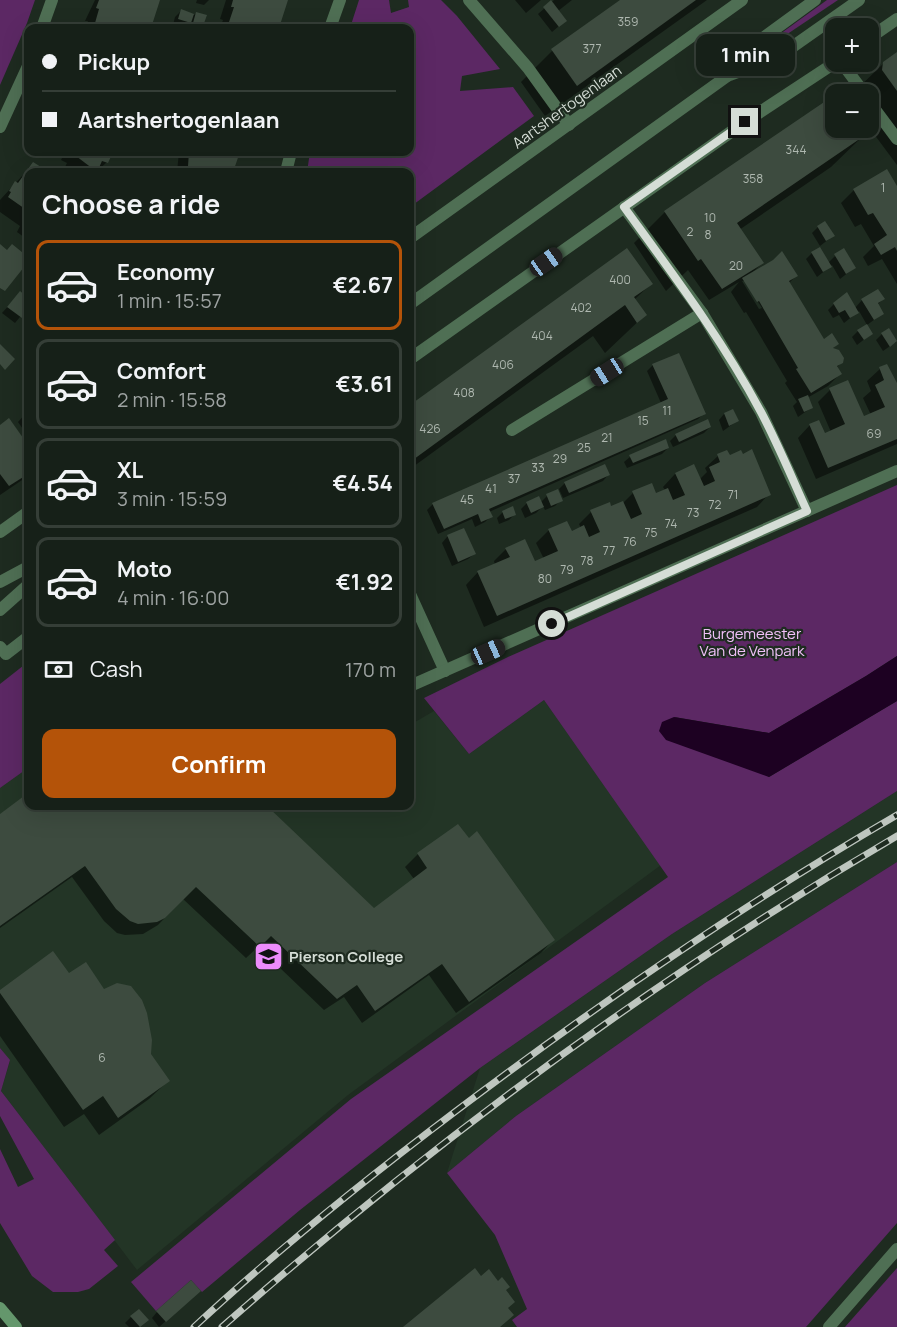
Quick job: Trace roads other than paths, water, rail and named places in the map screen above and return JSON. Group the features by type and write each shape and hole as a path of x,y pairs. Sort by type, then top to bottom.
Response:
{"main road":[{"path":"0,1308 15,1327"}],"street":[{"path":"43,24 52,0"},
{"path":"331,24 340,0"},
{"path":"469,0 528,68 569,124"},
{"name":"Aartshertogenlaan","path":"414,235 742,0"},
{"path":"414,301 726,77 763,38 815,0"},
{"path":"726,77 777,57 859,0"},
{"path":"879,32 897,20"},
{"path":"414,356 745,122 825,69"},
{"path":"0,127 24,75"},
{"path":"879,115 897,139"},
{"path":"624,207 702,314 761,412 807,511"},
{"path":"512,430 702,314"},
{"path":"414,684 897,471"},
{"path":"0,532 24,515"},
{"path":"0,582 24,569"},
{"path":"0,610 24,589"},
{"path":"414,603 445,671"},
{"path":"0,647 6,654 24,640"},
{"path":"829,1327 897,1249"}],"railway":[{"path":"194,1327 322,1216 509,1071 672,956 897,815"},
{"path":"222,1327 382,1192 548,1065 719,946 897,836"}],"place":[{"name":"Pierson College","path":"268,957"}],"park label":[{"name":"Burgemeester Van de Venpark","path":"752,642"}]}
